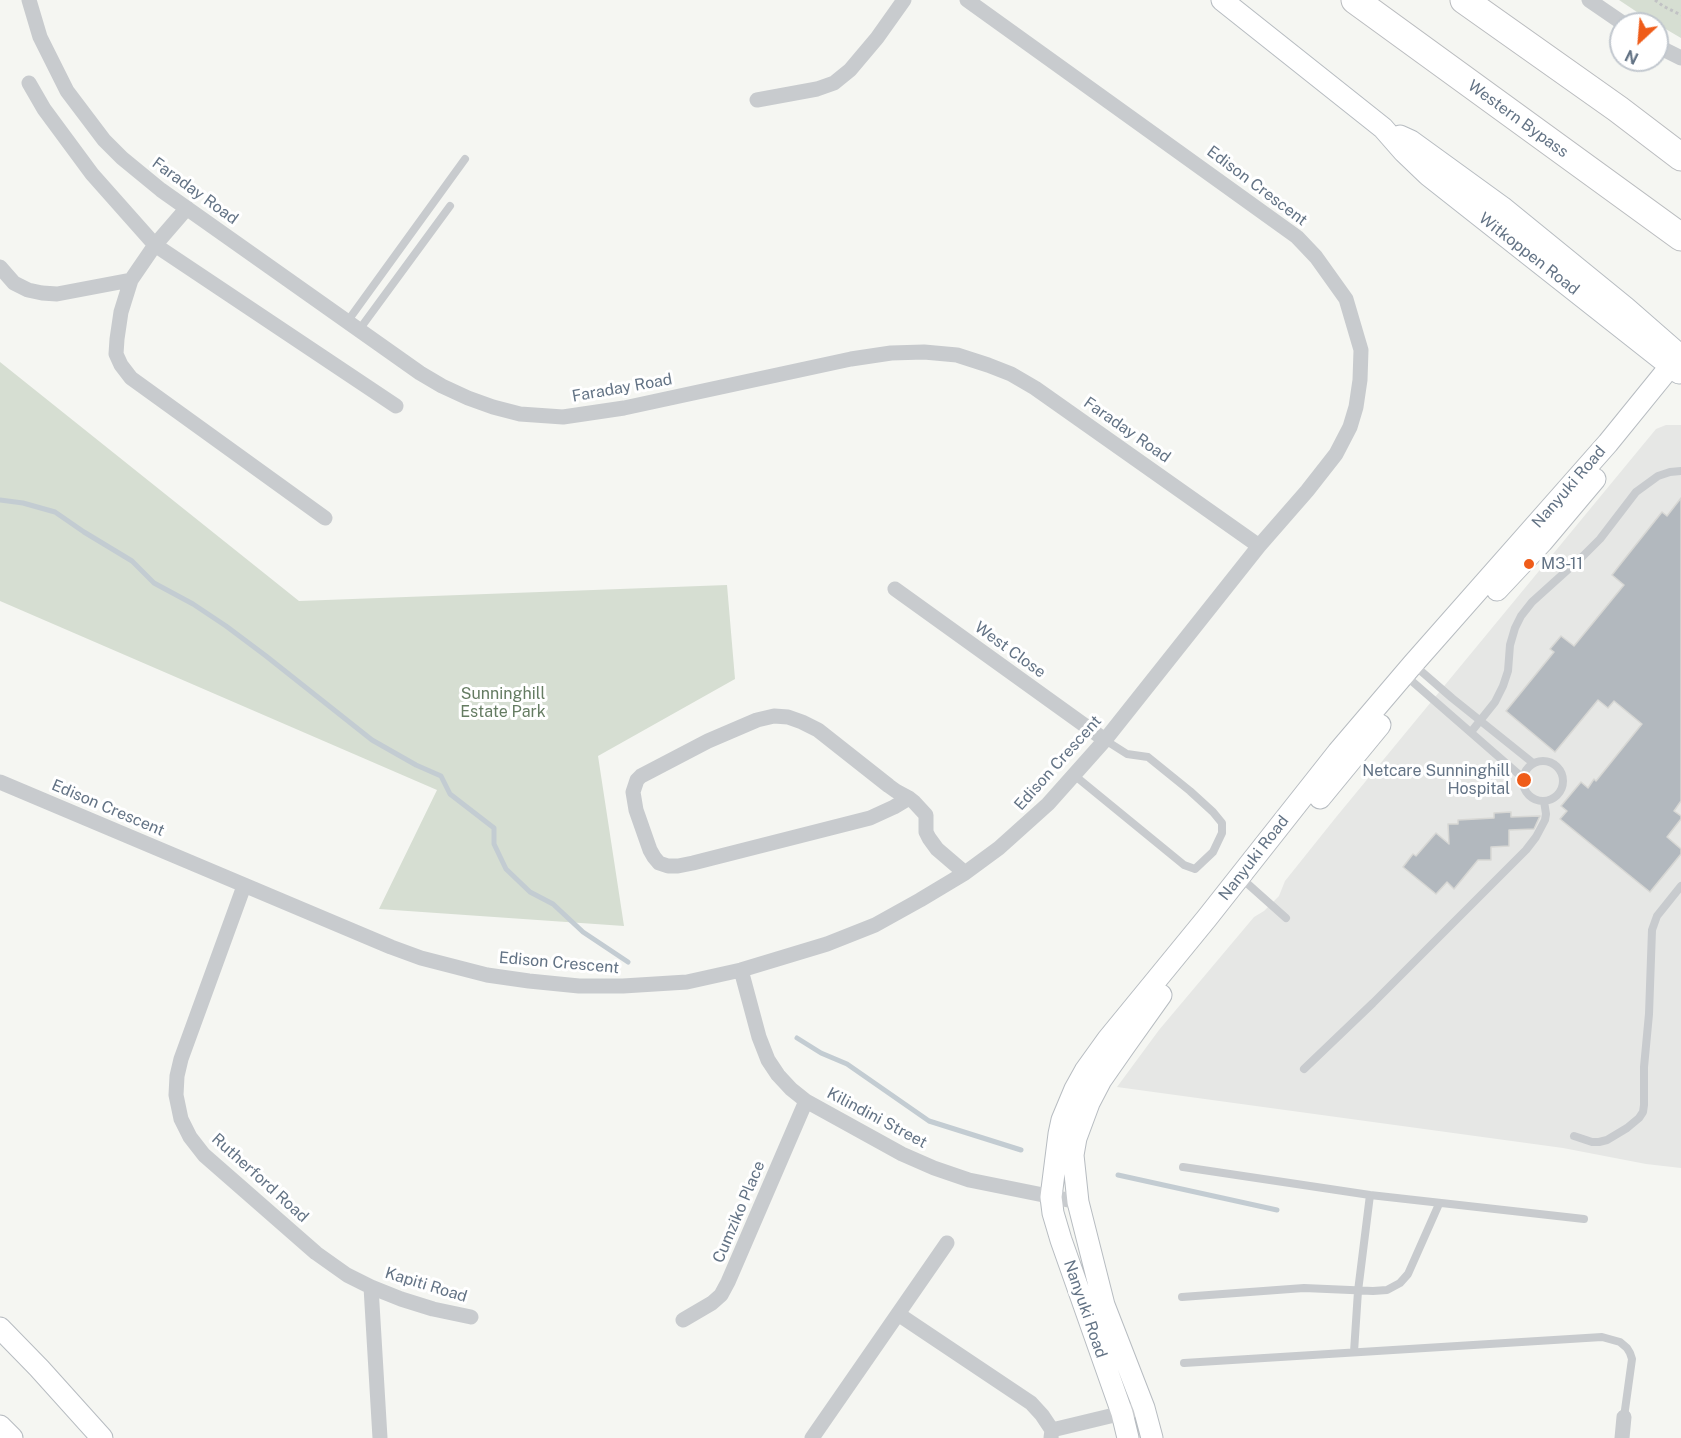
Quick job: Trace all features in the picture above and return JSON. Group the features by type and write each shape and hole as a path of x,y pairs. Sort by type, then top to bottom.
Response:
{"highway":[{"name":"Western Bypass","path":"1355,0 1681,237"},
{"path":"1464,0 1681,157"}],"main road":[{"name":"Witkoppen Road","path":"1222,0 1383,128 1428,175 1679,364"},
{"name":"Nanyuki Road","path":"1128,1438 1122,1413 1053,1213 1051,1197 1059,1134 1069,1102 1085,1071 1108,1039 1245,881 1278,848 1413,674 1480,609 1542,542 1647,415 1679,364"},
{"name":"Nanyuki Road","path":"1151,1438 1144,1407 1104,1305 1078,1202 1073,1155 1076,1138 1089,1103 1101,1080 1152,1006 1215,925 1245,881"},
{"path":"0,1328 102,1438"},
{"path":"0,1426 12,1438"}],"street":[{"name":"Faraday Road","path":"29,0 40,37 67,91 104,140 122,158 187,208 420,373 442,386 493,407 520,414 562,417 624,408 851,359 891,353 924,352 957,356 1003,371 1035,388 1259,546"},
{"path":"757,100 817,89 834,83 850,70 877,38 904,0"},
{"name":"Edison Crescent","path":"0,782 391,948 486,975 579,986 687,982 741,970 827,944 875,925 965,873 999,848 1048,804 1105,740 1259,546 1336,454 1350,427 1356,407 1361,350 1346,299 1316,257 1297,237 967,0"},
{"path":"1589,0 1609,14"},
{"path":"29,83 44,109 92,174 155,245 396,406"},
{"path":"187,208 155,245 131,280 121,312 117,339 116,354 120,365 131,378 325,518"},
{"path":"0,267 14,283 28,290 42,293 57,294 131,280"},
{"name":"West Close","path":"895,589 1105,740"},
{"path":"909,798 870,818 693,863 668,866 660,863 650,850 636,810 633,792 641,776 708,741 757,720 774,716 788,717 818,730 889,786 909,798 921,808 926,815 926,832 933,844 965,873"},
{"name":"Rutherford Road","path":"244,886 181,1059 176,1095 181,1119 190,1137 204,1155 316,1254 347,1275 371,1287"},
{"name":"Kilindini Street","path":"741,970 759,1037 768,1060 778,1076 806,1101 902,1154 934,1168 969,1180 1078,1202"},
{"name":"Cumziko Place","path":"683,1320 712,1303 725,1288 806,1101"},
{"path":"819,1435 947,1243"},
{"path":"371,1287 380,1438"},
{"name":"Kapiti Road","path":"371,1287 433,1309 471,1317"},
{"path":"898,1314 1031,1403 1042,1415 1052,1434 1144,1407"},
{"path":"1622,1438 1624,1416"}],"lane":[{"path":"353,326 465,159"},
{"path":"353,326 450,206"},
{"path":"1471,732 1495,702 1503,686 1515,628 1532,602 1583,556 1636,492 1658,476 1681,471"},
{"path":"1413,674 1480,721 1533,763"},
{"path":"1413,674 1471,732 1523,778"},
{"path":"1074,775 1184,865 1195,869 1213,852 1222,833 1222,823 1213,812 1148,757 1127,754 1105,740"},
{"path":"1543,760 1553,763 1562,775 1562,785 1558,794 1544,801 1528,795 1524,788 1523,778 1533,763 1543,760"},
{"path":"1304,1069 1526,850 1545,820 1544,801"},
{"path":"1245,881 1286,918"},
{"path":"1574,1136 1592,1142 1607,1140 1627,1128 1643,1112 1652,930 1657,916 1681,886"},
{"path":"1183,1167 1439,1204 1584,1219"},
{"path":"1354,1352 1358,1290 1370,1195"},
{"path":"1182,1297 1304,1288 1387,1290 1400,1283 1408,1274 1439,1204"},
{"path":"1184,1363 1602,1337 1615,1339 1627,1348 1632,1359 1624,1416"}],"path":[{"path":"1655,0 1681,15"}],"shaded area":[{"name":"Netcare Sunninghill Hospital","path":"1666,425 1681,425 1681,1168 1646,1164 1563,1148 1117,1087 1159,1030 1254,917 1264,911 1279,896 1285,881 1337,816 1656,429"}],"green space":[{"path":"1619,0 1681,0 1681,38 1669,31 1669,12 1637,12"},
{"name":"Sunninghill Estate Park","path":"0,362 299,601 727,585 735,679 598,756 624,926 379,909 437,790 0,601"}],"building":[{"path":"1681,498 1681,801 1674,811 1681,816 1681,819 1667,837 1681,849 1681,854 1650,892 1560,819 1567,811 1561,806 1581,782 1588,788 1594,779 1596,781 1642,724 1614,701 1608,708 1598,700 1555,752 1506,711 1554,652 1550,649 1561,636 1574,646 1624,585 1612,575 1662,512 1667,516"},
{"path":"1511,812 1511,817 1540,816 1534,829 1509,830 1509,846 1491,847 1491,860 1478,860 1454,889 1447,882 1436,894 1403,867 1413,854 1416,856 1436,833 1449,844 1448,824 1458,824 1458,820 1494,818 1494,813"}],"waterway":[{"path":"0,500 23,503 55,512 132,561 154,583 193,604 226,626 372,740 416,765 441,776 450,794 494,828 494,844 506,869 530,892 553,904 583,932 628,962"},
{"path":"797,1038 821,1053 847,1064 929,1121 1021,1150"},
{"path":"1118,1175 1277,1210"}],"place":[{"name":"M3-11","path":"1529,564"},
{"name":"Netcare Sunninghill Hospital","path":"1524,780"}]}
